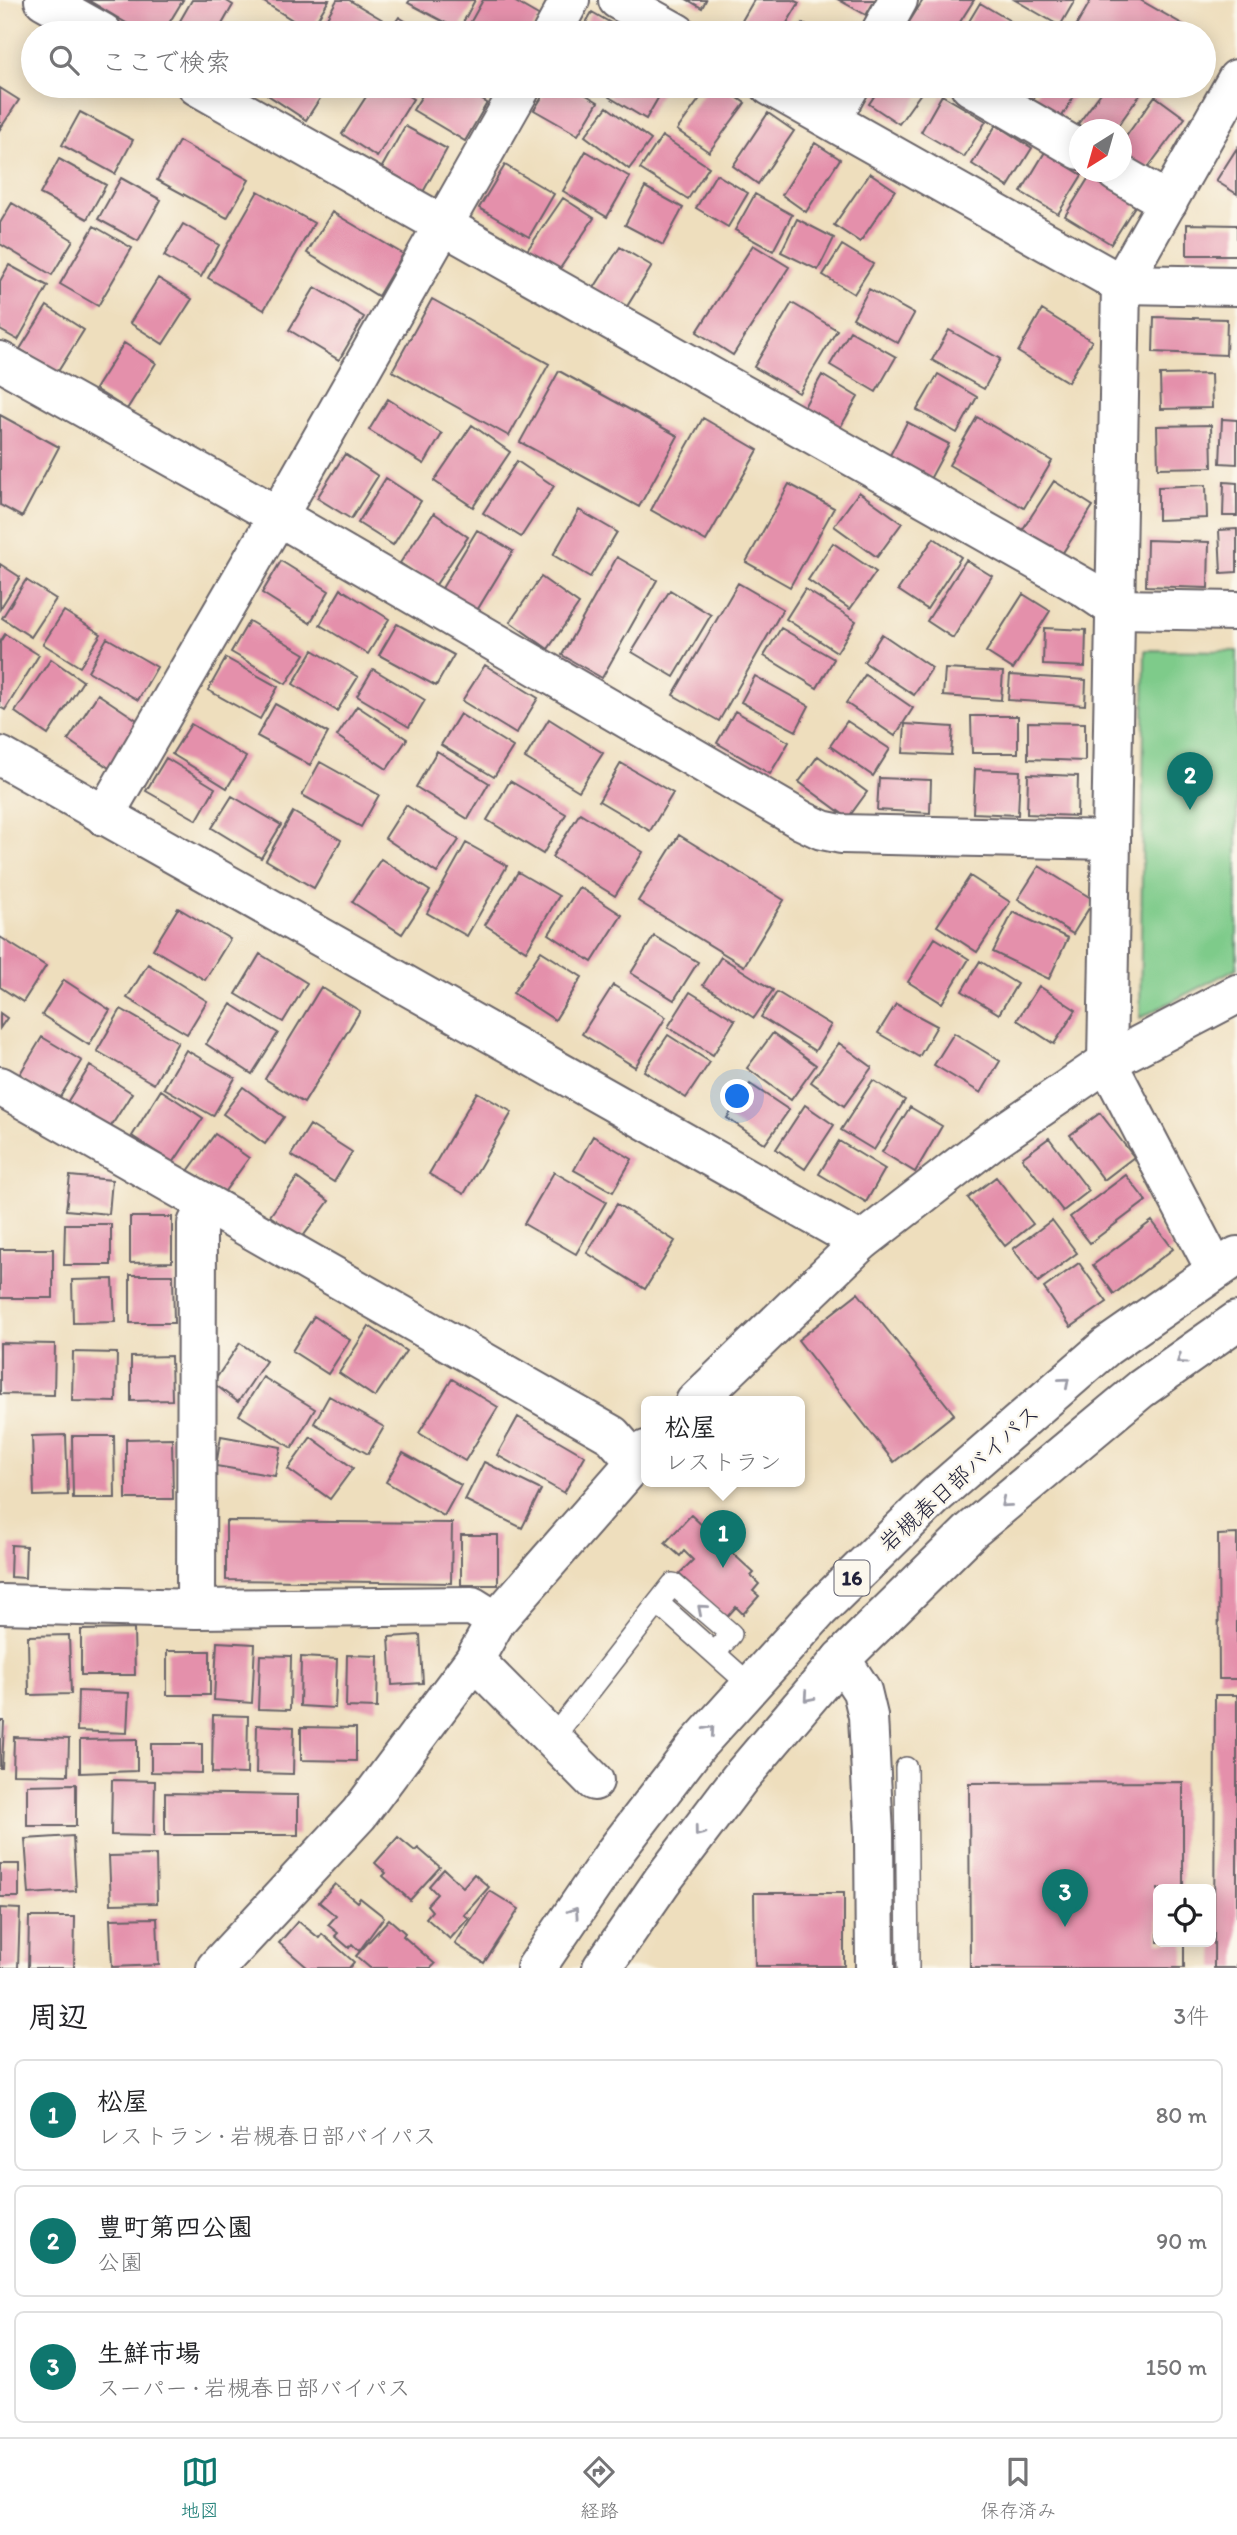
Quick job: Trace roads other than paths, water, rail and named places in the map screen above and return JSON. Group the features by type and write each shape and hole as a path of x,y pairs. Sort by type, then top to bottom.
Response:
{"main road":[{"path":"44,0 82,21"},
{"path":"559,21 570,0"},
{"path":"618,0 656,21"},
{"path":"887,21 898,0"},
{"path":"1226,1263 1107,1062 1121,284 1237,79"},
{"path":"218,98 1085,588 1116,609 1237,611"},
{"path":"104,816 515,98"},
{"path":"792,98 1121,284 1237,286"},
{"path":"831,120 843,98"},
{"path":"991,98 1069,144"},
{"path":"1132,181 1168,202"},
{"path":"0,361 278,516 821,830 841,834 1111,840"},
{"path":"0,757 862,1242"},
{"path":"701,1396 862,1242 990,1142 1107,1062 1237,994"},
{"path":"0,1086 612,1435 640,1455 496,1621 474,1660 359,1814 216,1968"},
{"path":"196,1609 197,1224 207,1204"},
{"name":"岩槻春日部バイパス","path":"536,1968 615,1852 698,1744 819,1610 936,1495 1106,1347 1226,1263"},
{"name":"岩槻春日部バイパス","path":"602,1968 662,1881 740,1778 841,1659 972,1530 1140,1389 1237,1321"},
{"path":"0,1604 196,1609 472,1606 496,1621"},
{"path":"841,1659 862,1691 891,1832 875,1968"},
{"path":"474,1660 594,1781"}],"lane":[{"path":"552,1739 658,1603 750,1685"},
{"path":"906,1768 891,1832 908,1968"}],"place":[{"name":"豊町第四公園","path":"1190,810"},
{"name":"松屋","path":"723,1568"},
{"name":"生鮮市場","path":"1065,1927"}]}
